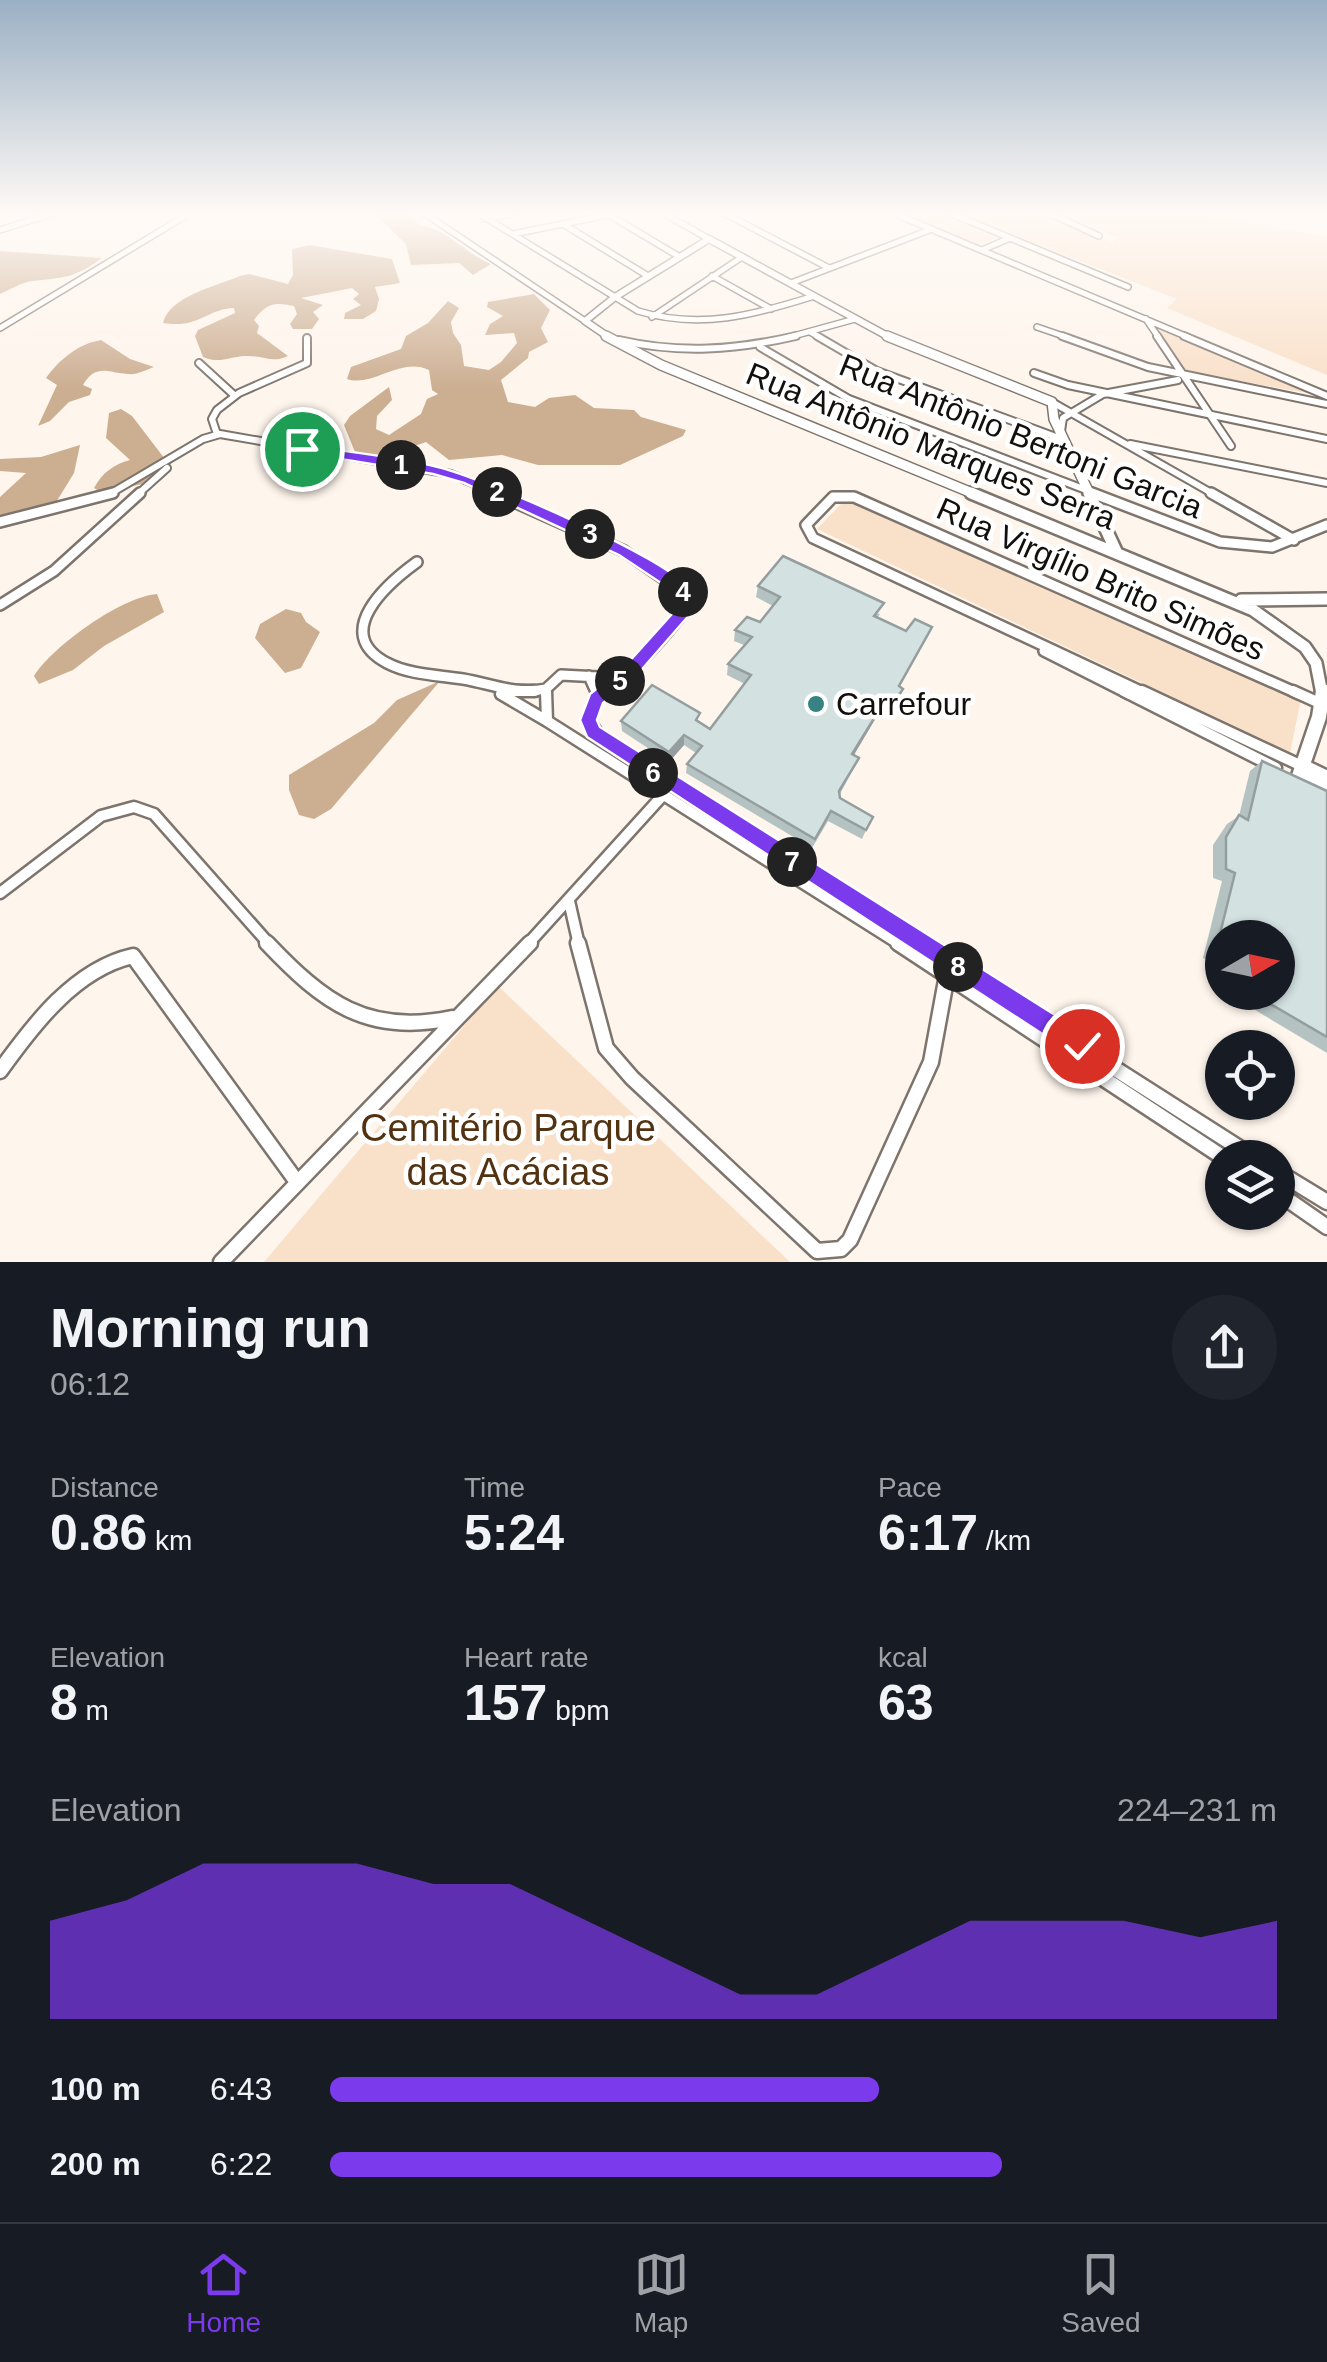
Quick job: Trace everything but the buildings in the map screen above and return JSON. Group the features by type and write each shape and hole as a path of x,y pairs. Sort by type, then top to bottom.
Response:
{"street":[{"path":"0,328 93,272"},
{"name":"Rua Antônio Marques Serra","path":"509,272 607,336 661,365 1237,600 1283,628 1305,649 1322,680 1324,704 1300,773"},
{"path":"573,272 652,317 714,322 814,296"},
{"path":"641,272 648,276"},
{"path":"585,321 654,272"},
{"path":"652,317 718,272"},
{"path":"770,272 910,348 1076,414 1294,540"},
{"path":"790,283 819,272"},
{"path":"1036,272 1325,395"},
{"path":"1092,272 1128,287"},
{"path":"712,276 771,309"},
{"path":"1144,316 1179,377 1231,446"},
{"path":"607,336 666,352 719,352 760,347 855,318"},
{"path":"1037,327 1179,377 1327,404"},
{"path":"810,332 877,371 1016,422 1061,433"},
{"path":"216,434 213,413 234,395 307,363 308,338"},
{"name":"Rua Antônio Bertoni Garcia","path":"760,347 849,400 1220,542 1272,546 1327,524"},
{"path":"661,365 656,358 666,352"},
{"path":"199,363 234,395"},
{"path":"1034,373 1068,385 1327,439"},
{"path":"1061,433 1063,418 1076,414 1092,398 1179,377"},
{"path":"1312,400 1325,395"},
{"path":"1052,402 1061,433 1116,551"},
{"path":"1016,422 1061,433"},
{"path":"0,522 107,496 216,434 451,474 624,551 684,593 687,608 631,670 596,699"},
{"path":"1123,443 1327,482"},
{"path":"1166,468 1161,458 1168,451"},
{"path":"0,605 54,571 180,455"},
{"path":"1054,478 1072,479 1081,474"},
{"name":"Rua Virgílio Brito Simões","path":"1004,627 814,538 806,525 833,497 854,497 1324,704"},
{"path":"418,562 383,587 368,606 365,632 374,653 396,667 521,694 546,689 561,674 589,676 631,670"},
{"path":"1237,600 1327,599"},
{"path":"1270,601 1268,611 1283,628"},
{"path":"1004,627 1220,728 1327,792"},
{"path":"1004,627 1100,682 1240,749 1300,773 1327,778"},
{"path":"589,676 596,686 596,699 588,720 602,740 1227,1140"},
{"path":"490,687 947,975 1205,1145"},
{"path":"546,689 547,720"},
{"path":"1220,728 1240,749"},
{"path":"221,1262 454,1017 495,981 664,794"},
{"path":"0,894 101,816 134,807 154,814 299,974 334,1004 354,1015 394,1022 432,1023 454,1017"},
{"path":"569,900 594,1013 606,1048 632,1078 817,1252 841,1249 850,1240 931,1062 947,975"},
{"path":"0,1070 40,1019 64,998 114,960 133,956 296,1182"},
{"path":"1295,1182 1327,1202"},
{"path":"1295,1204 1327,1226"}],"green space":[{"path":"1108,272 1327,272 1327,375 1167,308 1177,299"},
{"path":"1154,327 1312,394 1186,371"},
{"path":"853,503 1301,699 1290,753 817,529 841,504"},
{"name":"Cemitério Parque das Acácias","path":"498,986 790,1262 264,1262"}],"shaded area":[{"path":"0,272 78,272 28,282 0,294"},
{"path":"293,272 396,272 400,283 375,287 379,299 376,311 363,319 344,319 345,313 361,305 353,299 359,294 352,288 301,298 323,305 313,312 319,319 312,329 293,329 290,324 297,314 294,306 267,307 254,320 259,326 257,333 288,356 277,359 203,357 195,336 198,330 235,313 234,308 185,323 163,323 174,306 207,288 249,274 288,284"},
{"path":"534,294 550,310 541,328 548,342 529,352 528,358 501,380 508,402 535,407 549,398 575,395 594,408 634,410 641,417 686,430 683,436 620,465 538,465 502,455 449,460 426,442 381,458 355,452 344,425 350,416 389,387 392,400 377,416 376,429 389,435 421,414 427,399 438,394 432,390 429,370 408,367 357,381 347,379 351,367 401,349 406,336 428,323 448,301 459,308 451,322 461,345 464,366 489,370 517,343 514,333 485,335 490,324 503,316 487,307 488,302"},
{"path":"101,340 130,359 154,367 135,374 93,374 83,385 92,389 90,395 69,402 50,421 38,426 57,385 46,378 70,353"},
{"path":"121,409 132,416 168,463 159,481 101,492 94,488 101,478 130,460 106,438 109,413"},
{"path":"80,445 74,473 55,504 0,522 0,497 26,473 0,471 0,459 41,457"},
{"path":"157,594 164,612 104,646 73,670 39,684 34,676 72,638 107,613"},
{"path":"286,609 301,613 320,632 301,668 285,673 255,638 260,624"},
{"path":"440,681 331,809 314,819 299,815 289,790 289,775 374,723 397,700"}],"place":[{"name":"Carrefour","path":"816,704"}],"route":[{"path":"302,449 435,470 469,480 624,551 678,587 684,593 687,608 631,670 596,699 588,720 594,732 1082,1046"}]}
